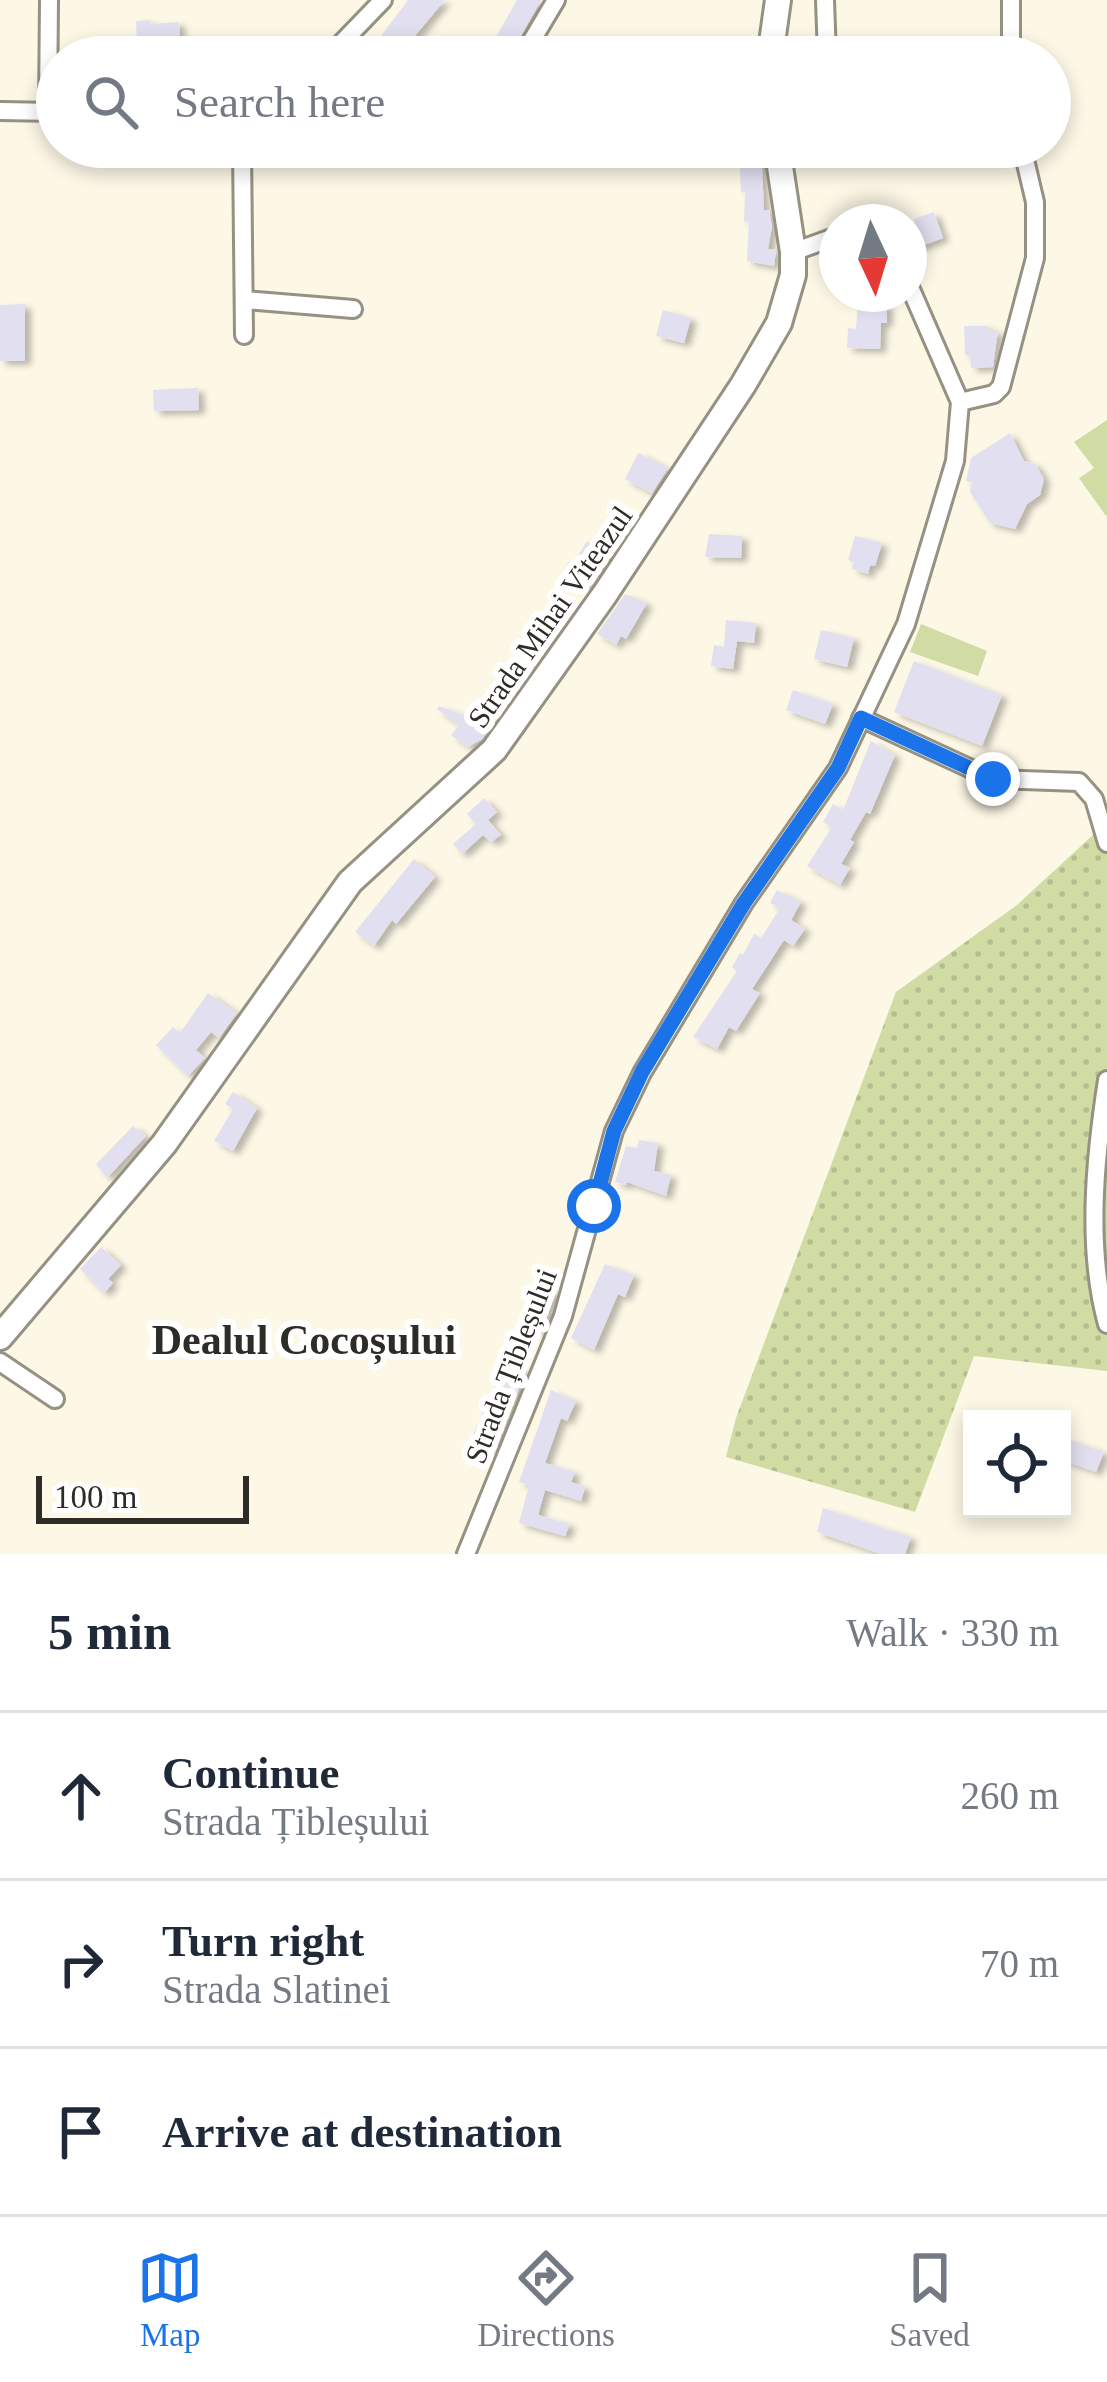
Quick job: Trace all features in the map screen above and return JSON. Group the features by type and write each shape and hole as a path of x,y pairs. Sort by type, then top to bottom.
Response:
{"main road":[{"path":"773,36 778,0"},
{"name":"Strada Mihai Viteazul","path":"0,1337 164,1144 350,882 494,750 605,594 743,385 788,298 794,252 780,168"}],"street":[{"path":"49,0 50,36"},
{"path":"348,36 383,0"},
{"path":"535,36 556,0"},
{"path":"825,0 826,36"},
{"path":"1011,0 1011,36"},
{"path":"0,111 36,112"},
{"path":"242,168 244,335"},
{"path":"960,402 994,394 1006,376 1036,258 1035,202 1027,168"},
{"path":"794,252 819,243"},
{"path":"244,300 353,308"},
{"name":"Strada Țibleșului","path":"466,1554 570,1294 614,1131 642,1072 709,961 838,768 906,624 955,460 960,402 921,312"},
{"path":"861,718 993,779 1079,782 1094,799 1107,843"},
{"path":"1107,1080 1095,1199 1100,1300 1107,1324"},
{"path":"0,1362 55,1399"}],"green space":[{"path":"1107,420 1106,516 1079,478 1094,468 1074,442"},
{"path":"921,624 987,651 978,676 910,652"},
{"path":"1107,822 1107,1371 974,1356 915,1512 726,1457 736,1418 896,992 1017,905"}],"building":[{"path":"408,0 445,0 415,36 381,36"},
{"path":"517,0 541,0 521,36 497,36"},
{"path":"136,21 179,22 180,36 137,36"},
{"path":"740,168 762,168 764,210 769,210 772,227 768,249 776,250 774,266 747,261 749,221 744,222 745,192 741,192"},
{"path":"934,212 943,238 927,244 927,214"},
{"path":"25,304 25,361 0,361 0,305"},
{"path":"663,310 691,318 684,343 656,336"},
{"path":"857,312 887,312 887,323 881,323 880,349 847,348 848,328 856,329"},
{"path":"964,326 998,330 993,367 971,368 970,355 965,355"},
{"path":"198,388 199,410 154,411 153,390"},
{"path":"1010,433 1024,461 1035,464 1044,479 1040,495 1027,504 1015,529 990,523 970,492 972,482 966,481 971,458"},
{"path":"638,453 668,468 652,493 625,479"},
{"path":"616,530 625,534 588,589 563,571 587,541 606,552"},
{"path":"709,534 742,536 741,558 705,557"},
{"path":"855,536 882,543 868,574 852,569 854,562 848,560"},
{"path":"625,594 647,603 626,639 621,636 616,645 597,634"},
{"path":"726,620 756,623 754,643 737,641 733,669 711,666 714,645 724,647"},
{"path":"821,630 854,638 847,667 814,659"},
{"path":"914,661 1002,695 982,746 894,712"},
{"path":"793,690 833,704 825,724 786,710"},
{"path":"439,706 469,717 477,707 496,719 482,739 468,747 451,735 459,725"},
{"path":"871,741 895,755 870,814 866,812 850,840 854,842 841,864 850,868 840,885 807,866 832,827 823,822 833,804 843,810"},
{"path":"484,798 497,812 488,820 501,835 491,842 483,835 462,854 453,844 476,824 467,814"},
{"path":"414,859 435,877 396,924 392,920 374,946 355,932"},
{"path":"777,890 801,902 791,920 805,929 793,946 784,940 752,989 760,993 736,1031 729,1027 717,1049 693,1037 737,971 732,967 740,953 743,955 754,934 761,938 780,908 770,903"},
{"path":"208,993 237,1013 219,1038 211,1032 196,1050 205,1058 188,1076 156,1045 173,1027 180,1033"},
{"path":"233,1092 257,1108 233,1151 214,1141 233,1109 225,1104"},
{"path":"133,1126 146,1136 107,1178 96,1164"},
{"path":"639,1140 658,1143 654,1171 671,1175 666,1196 615,1182 626,1146 637,1148"},
{"path":"101,1247 121,1265 108,1279 113,1283 104,1293 80,1269"},
{"path":"605,1264 634,1275 625,1297 618,1294 594,1350 571,1338"},
{"path":"543,1286 556,1292 541,1331 524,1324"},
{"path":"505,1363 526,1371 495,1449 471,1439"},
{"path":"551,1390 576,1401 567,1421 561,1418 545,1463 575,1472 571,1482 585,1487 581,1501 545,1490 538,1515 570,1524 565,1536 519,1523 529,1485 519,1482"},
{"path":"1071,1440 1104,1452 1096,1472 1071,1463"},
{"path":"823,1508 911,1537 905,1554 881,1554 817,1532"}],"district":[{"name":"Dealul Cocoșului","path":"304,1339"}],"route":[{"path":"594,1206 614,1131 642,1072 744,903 838,768 861,718 993,779"}]}
